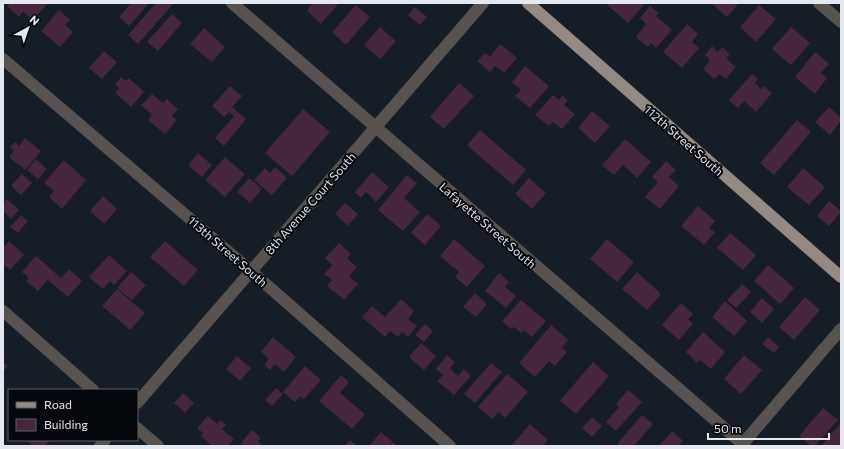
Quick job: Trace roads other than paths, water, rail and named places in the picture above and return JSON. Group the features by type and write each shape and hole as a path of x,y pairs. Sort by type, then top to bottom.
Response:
{"main road":[{"name":"112th Street South","path":"528,3 841,277"}],"street":[{"name":"Lafayette Street South","path":"232,3 743,445"},
{"name":"8th Avenue Court South","path":"138,402 483,3"},
{"path":"819,3 841,22"},
{"name":"113th Street South","path":"3,59 251,271 450,446"},
{"path":"3,311 93,389"},
{"path":"743,445 841,329"},
{"path":"138,429 158,446"}]}
